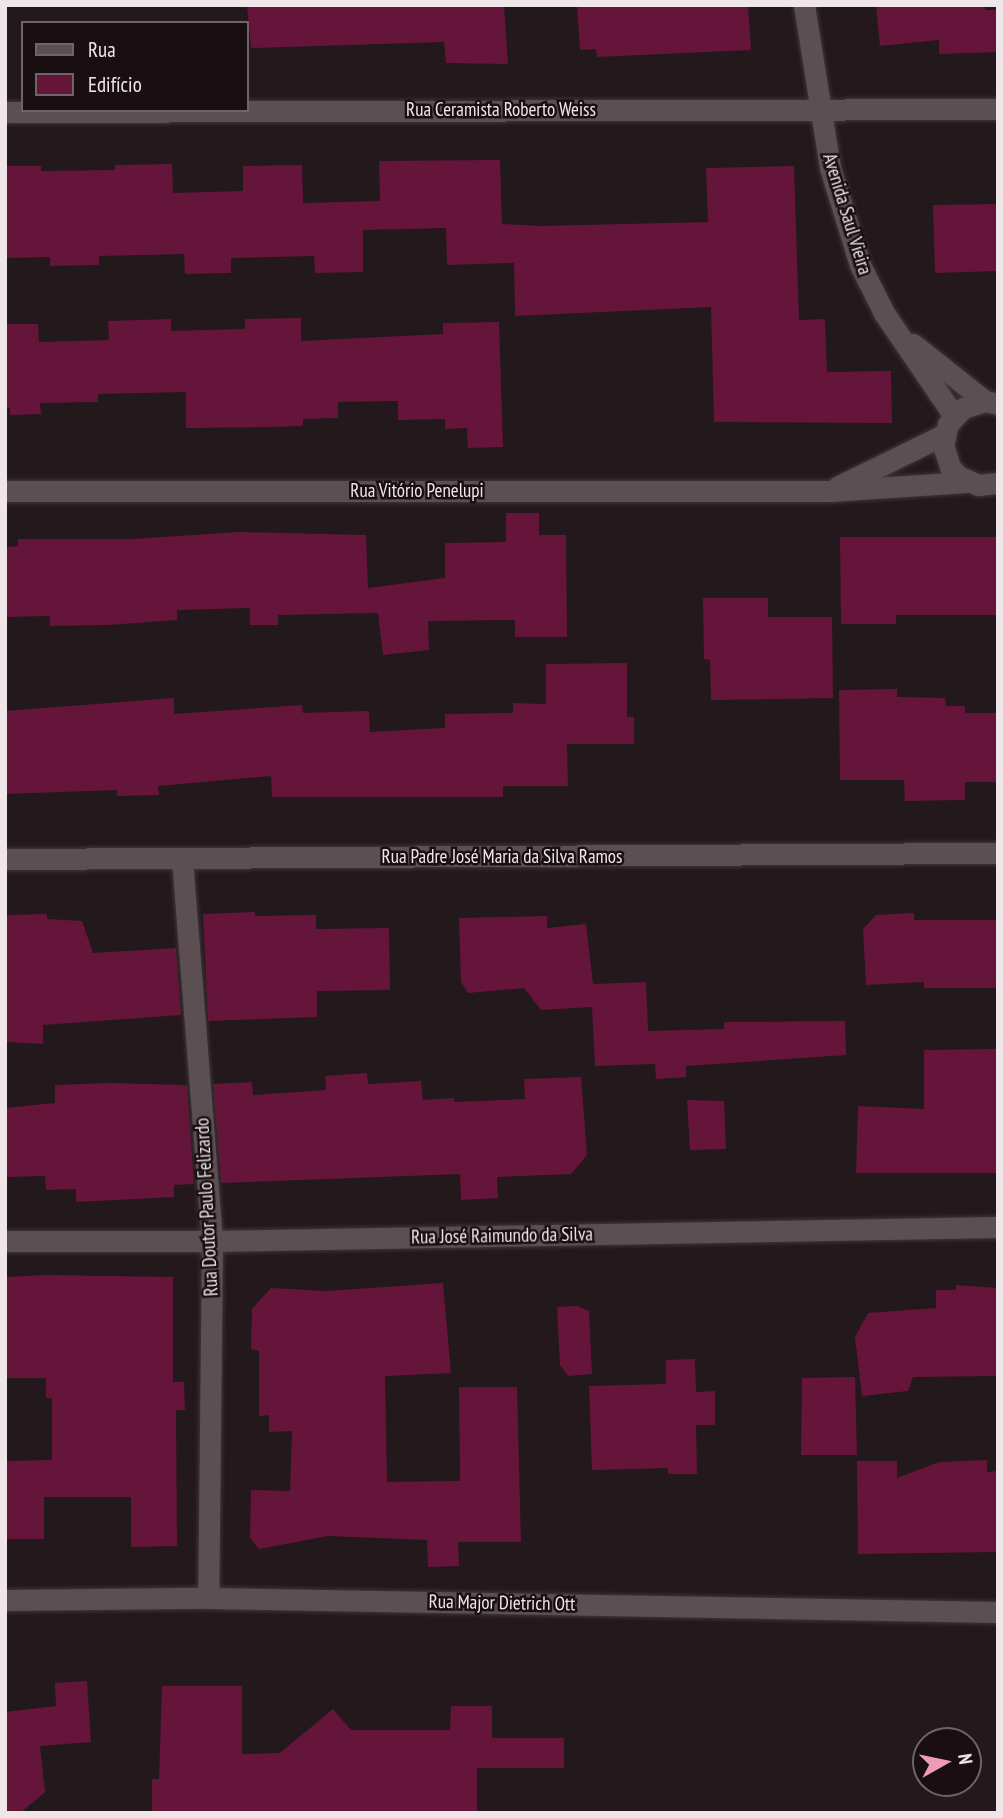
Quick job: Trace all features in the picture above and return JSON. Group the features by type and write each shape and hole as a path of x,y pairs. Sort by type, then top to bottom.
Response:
{"street":[{"name":"Avenida Saul Vieira","path":"804,5 830,168 851,239 871,291 898,332 949,425"},
{"name":"Rua Ceramista Roberto Weiss","path":"248,111 998,109"},
{"name":"Avenida Saul Vieira","path":"898,332 991,403"},
{"path":"829,491 991,403"},
{"path":"949,425 950,467 967,482"},
{"name":"Rua Vitório Penelupi","path":"5,491 829,491 967,482 998,484"},
{"name":"Rua Padre José Maria da Silva Ramos","path":"5,859 998,853"},
{"name":"Rua Doutor Paulo Felizardo","path":"182,859 212,1241 208,1598"},
{"name":"Rua José Raimundo da Silva","path":"5,1241 212,1241 998,1227"},
{"name":"Rua Major Dietrich Ott","path":"5,1600 208,1598 998,1612"}],"building":[{"path":"247,5 504,5 508,64 446,63 444,42 251,48"},
{"path":"577,5 748,5 751,50 597,57 596,49 580,50"},
{"path":"876,5 985,5 985,10 997,10 998,52 939,54 939,40 880,46"},
{"path":"500,160 502,224 541,226 708,222 706,168 794,166 799,320 825,319 827,372 891,371 892,423 714,422 711,307 515,316 514,263 447,265 446,228 363,230 363,272 315,273 314,256 231,258 231,273 185,274 184,254 99,256 99,265 50,266 50,257 5,258 5,166 41,166 41,171 115,170 115,165 172,164 173,193 243,191 243,166 302,165 303,203 380,201 379,161"},
{"path":"998,204 998,271 935,273 933,205"},
{"path":"301,318 301,341 443,334 443,323 499,322 503,447 468,448 467,428 445,429 445,419 398,420 398,401 338,402 338,418 303,419 303,426 270,427 186,428 186,392 98,394 98,402 40,403 41,414 10,415 10,408 5,408 5,324 38,324 39,342 109,340 108,321 171,319 171,331 245,329 245,319"},
{"path":"506,513 539,513 539,535 566,535 567,637 515,637 515,620 428,621 429,650 383,655 378,613 278,615 278,625 250,625 250,608 177,610 177,620 108,625 50,626 50,616 5,617 5,547 18,546 18,539 132,539 239,532 366,535 368,588 445,578 445,543 506,542"},
{"path":"840,537 998,537 998,615 896,615 896,624 841,624"},
{"path":"703,598 768,598 768,617 832,617 833,698 711,700 710,660 704,659"},
{"path":"627,663 627,717 634,717 634,744 567,744 568,786 503,786 503,797 272,797 271,776 158,786 159,795 117,796 117,790 5,794 5,711 174,698 174,714 302,705 303,713 369,711 370,732 445,728 445,714 513,713 513,703 546,704 546,664"},
{"path":"897,689 897,697 945,698 946,706 965,706 965,713 998,713 998,782 965,782 965,800 905,801 904,780 840,780 839,690"},
{"path":"255,912 255,916 316,915 316,929 389,928 390,990 317,991 317,1017 208,1021 203,914"},
{"path":"914,913 914,920 998,920 998,988 924,988 924,982 866,985 863,929 876,915"},
{"path":"47,914 47,919 82,921 93,953 176,948 181,1015 43,1025 43,1044 5,1042 5,915"},
{"path":"547,916 547,928 586,924 593,984 646,982 648,1031 724,1029 724,1022 845,1021 846,1055 686,1066 686,1077 656,1079 655,1064 595,1066 592,1007 541,1010 524,988 468,993 461,982 459,918"},
{"path":"998,1049 998,1173 856,1173 858,1106 924,1109 924,1050"},
{"path":"367,1073 368,1084 421,1081 423,1100 454,1098 454,1102 525,1099 524,1079 581,1077 587,1155 571,1174 497,1177 498,1198 461,1200 460,1174 221,1183 213,1084 252,1082 253,1095 326,1090 325,1076"},
{"path":"55,1085 187,1085 194,1184 174,1185 174,1197 76,1202 76,1189 46,1190 45,1176 5,1177 5,1108 55,1103"},
{"path":"687,1100 724,1101 726,1149 690,1150"},
{"path":"5,1277 173,1277 173,1382 184,1382 185,1410 176,1410 177,1546 131,1547 131,1497 44,1497 44,1539 5,1539 5,1461 52,1460 52,1398 46,1398 46,1378 5,1378"},
{"path":"443,1283 451,1373 385,1376 387,1482 460,1481 459,1387 517,1387 521,1542 458,1542 459,1566 428,1567 427,1540 328,1536 259,1549 250,1538 251,1490 290,1491 292,1431 269,1432 269,1415 259,1416 259,1351 251,1349 252,1309 271,1288 327,1291"},
{"path":"956,1285 998,1288 998,1376 913,1377 908,1391 862,1396 855,1337 868,1313 936,1308 936,1290 956,1290"},
{"path":"577,1306 589,1311 592,1374 568,1376 560,1365 557,1307"},
{"path":"695,1359 696,1392 715,1391 715,1425 696,1425 697,1474 668,1474 668,1468 592,1470 589,1386 666,1384 666,1360"},
{"path":"855,1377 857,1455 801,1455 802,1378"},
{"path":"987,1460 987,1472 998,1471 998,1552 858,1554 857,1461 897,1461 897,1478 939,1462"},
{"path":"87,1681 91,1742 40,1746 45,1792 20,1813 5,1813 5,1712 56,1706 55,1683"},
{"path":"162,1686 242,1686 242,1754 280,1753 333,1709 351,1730 450,1730 451,1706 492,1706 492,1738 564,1738 564,1768 477,1768 477,1813 152,1813 152,1779 159,1779"}]}
